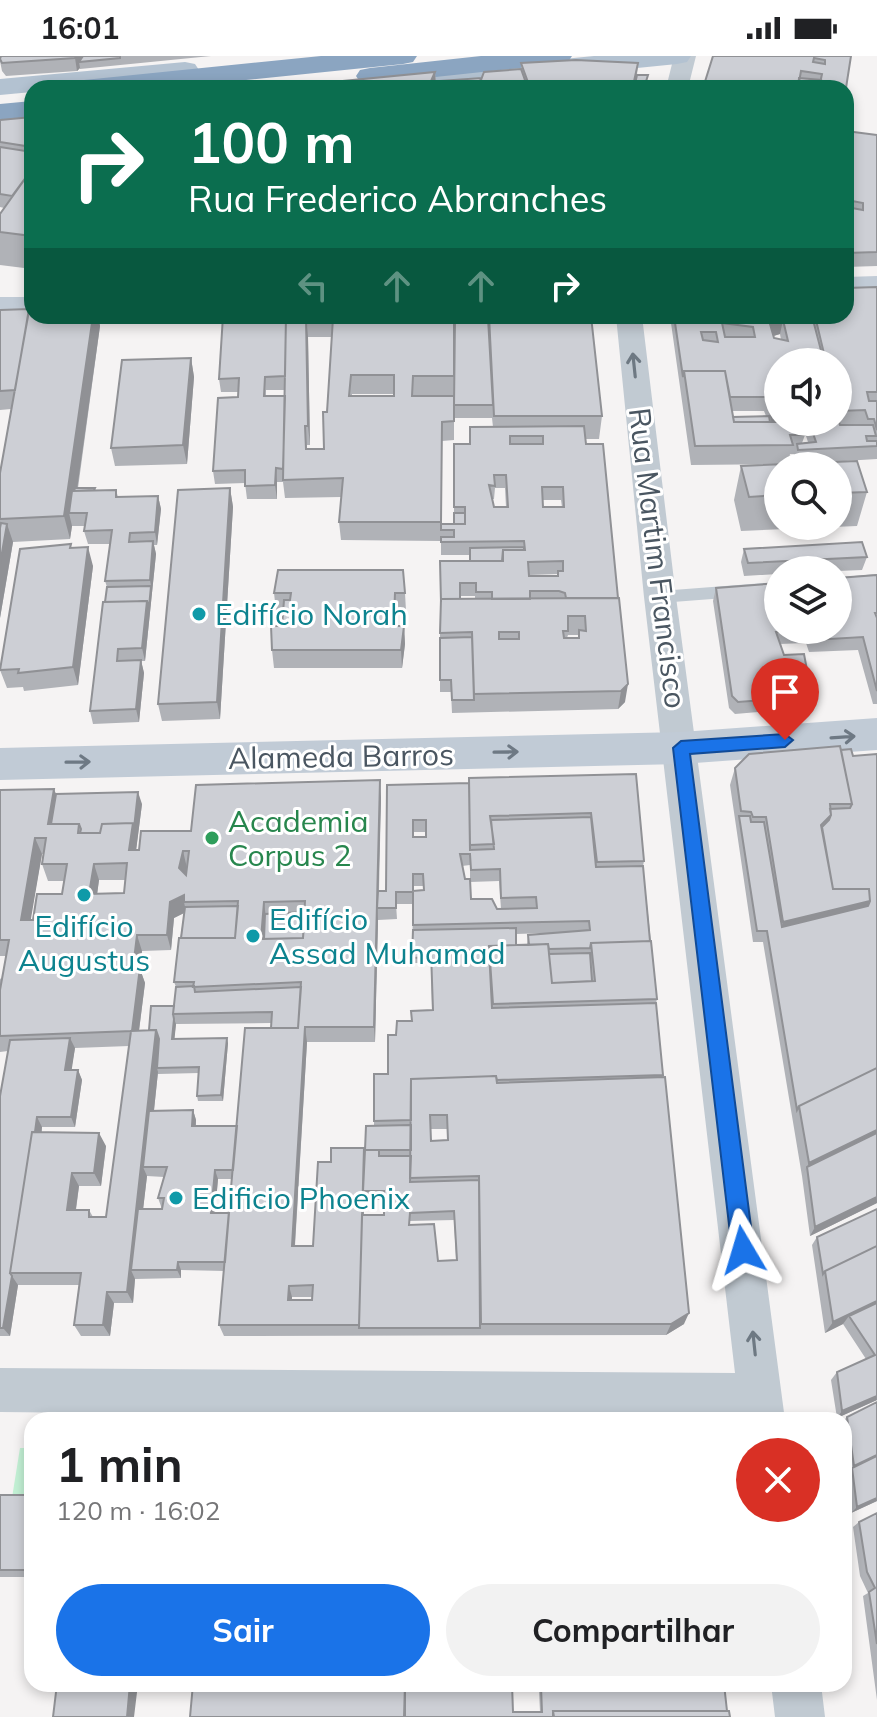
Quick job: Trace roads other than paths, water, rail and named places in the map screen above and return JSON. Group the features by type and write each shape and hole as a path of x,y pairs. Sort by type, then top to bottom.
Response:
{"highway":[{"path":"164,80 403,56"},
{"path":"326,80 558,56"},
{"path":"0,96 24,94"},
{"path":"0,112 24,110"}],"main road":[{"path":"77,80 343,56"},
{"path":"434,80 677,56"},
{"path":"0,87 24,85"},
{"path":"0,123 24,121"}],"street":[{"path":"679,80 685,56"},
{"path":"854,287 877,286"},
{"path":"0,307 24,307"},
{"name":"Rua Martim Francisco","path":"630,324 660,597 762,1407"},
{"name":"Alameda Barros","path":"0,764 681,748 877,734"},
{"path":"0,1390 762,1407"},
{"path":"797,1692 800,1717"}],"lane":[{"path":"660,597 764,589"}],"place":[{"name":"Edifício Norah","path":"199,614"},
{"name":"Academia Corpus 2","path":"212,838"},
{"name":"Edifício Augustus","path":"84,895"},
{"name":"Edifício Assad Muhamad","path":"253,936"},
{"name":"Edificio Phoenix","path":"176,1198"}]}
